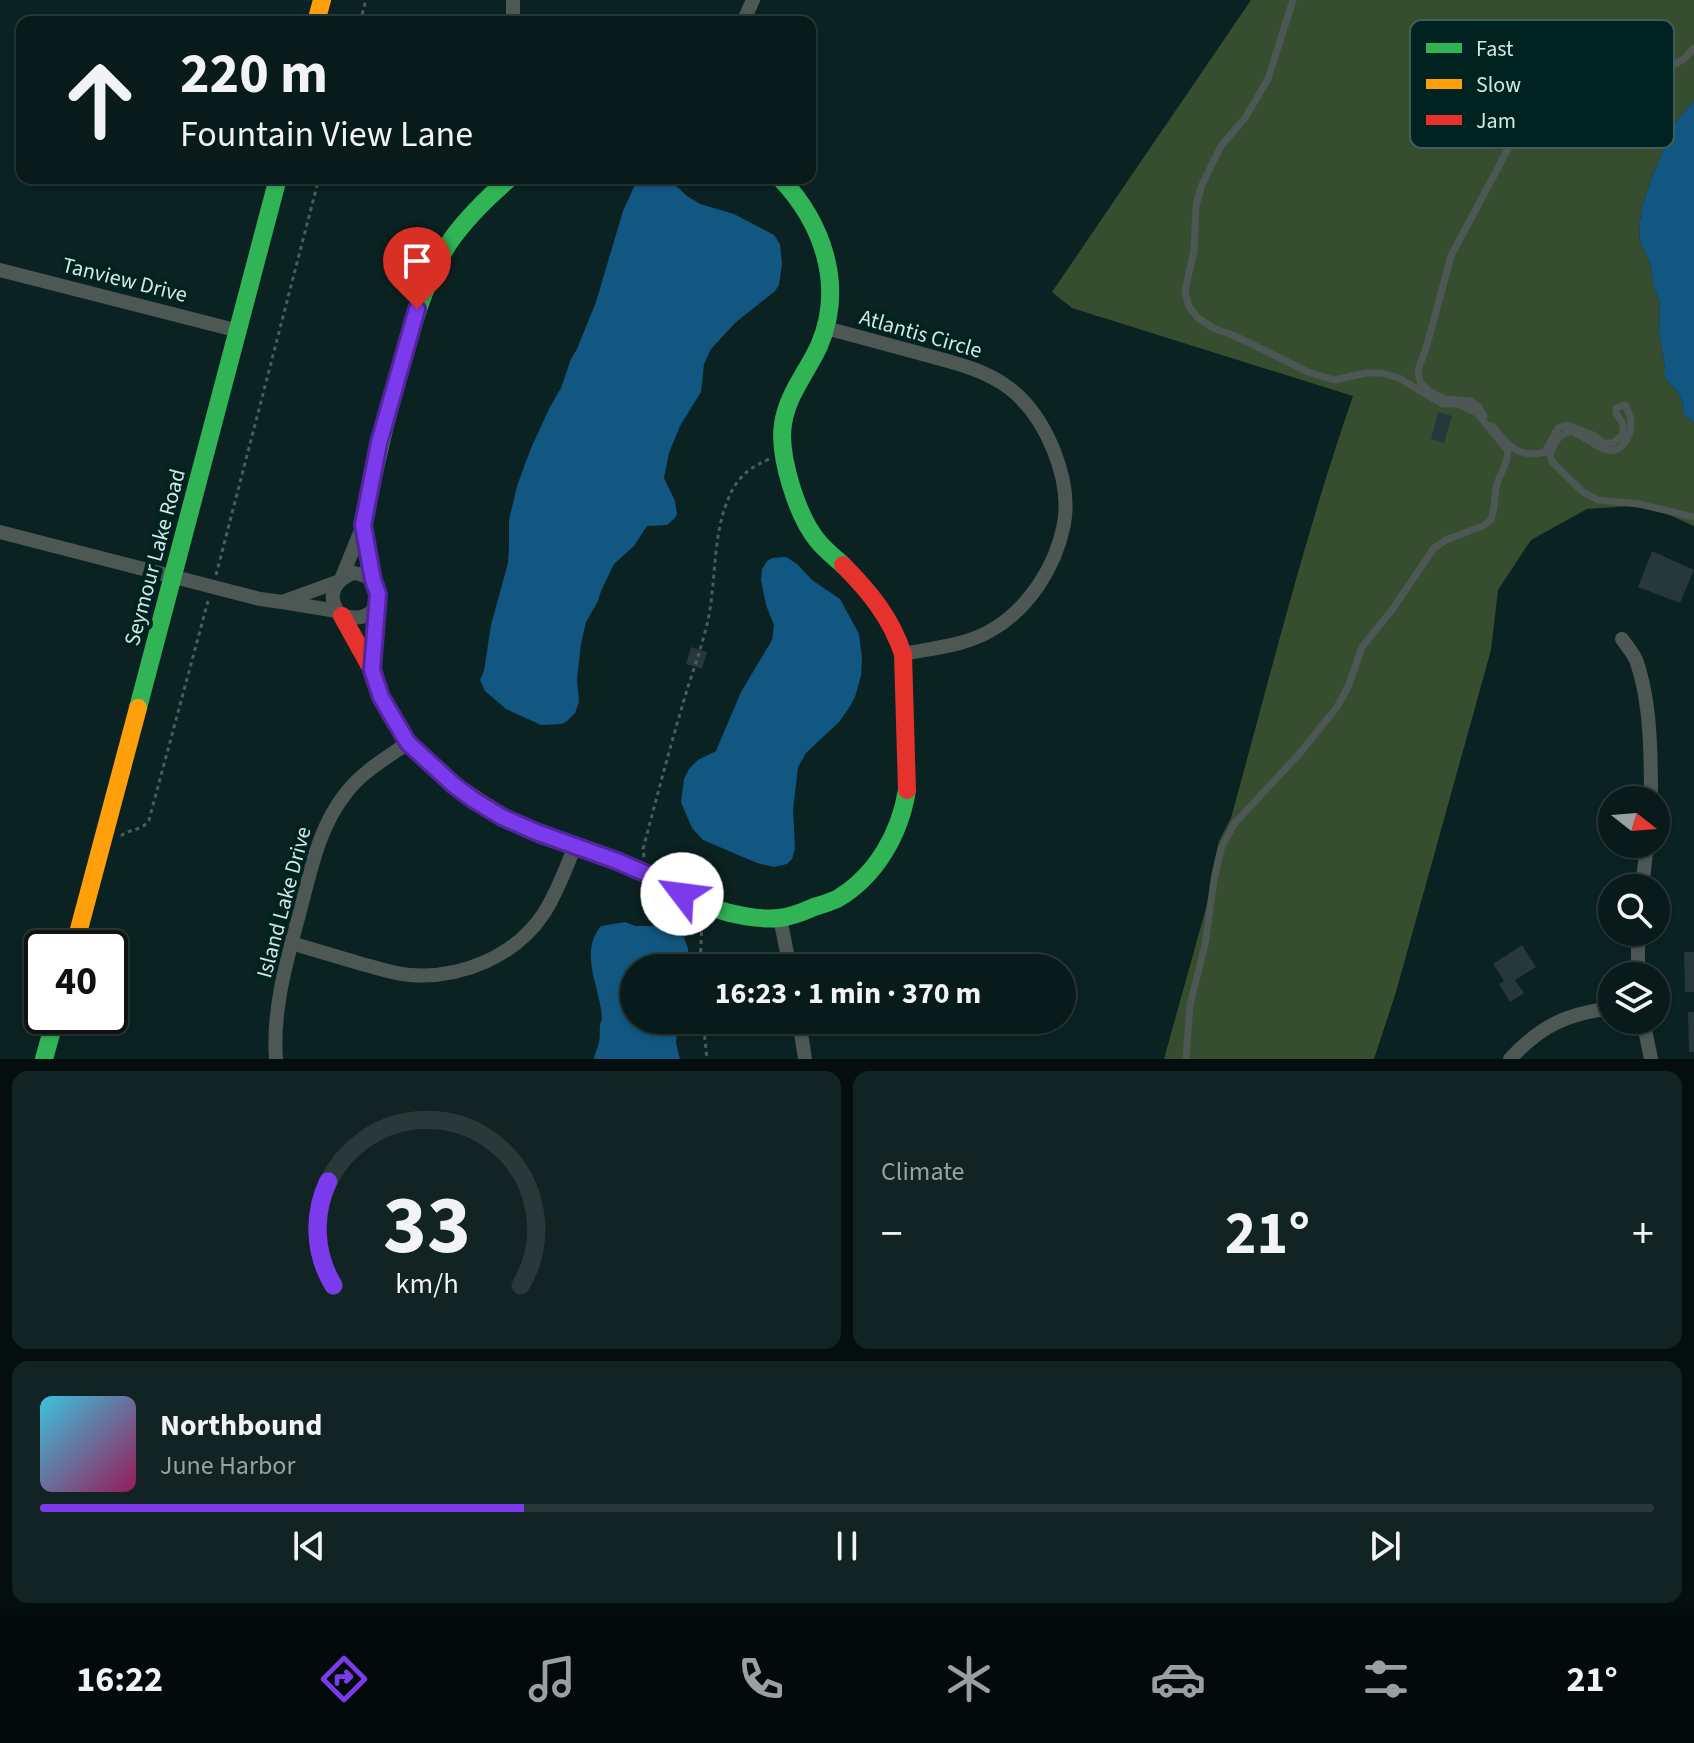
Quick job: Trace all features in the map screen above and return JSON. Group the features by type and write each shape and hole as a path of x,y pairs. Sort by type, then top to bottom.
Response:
{"street":[{"name":"Seymour Lake Road","path":"79,930 276,184"},
{"path":"502,184 488,194 456,233 436,265 417,309 379,443 363,525 333,591 333,600 372,670 381,697 408,743 474,800 536,832 642,872 707,906 746,916 780,918 836,899 856,884 893,839 904,811 908,787 903,654 898,637 889,617 872,593 815,539 797,502 784,455 781,433 789,403 825,328 830,274 812,220 786,184"},
{"name":"Tanview Drive","path":"0,270 239,331"},
{"name":"Atlantis Circle","path":"825,328 956,363 1010,388 1046,432 1059,464 1064,492 1064,522 1043,581 1009,617 992,630 974,639 903,654"},
{"path":"363,525 378,594 372,670"},
{"path":"0,532 260,599 359,618 366,616 377,603"},
{"path":"282,602 353,573 362,573 373,580"},
{"path":"1622,639 1635,659 1642,687 1648,720 1651,786"},
{"name":"Island Lake Drive","path":"276,1059 280,999 313,860 332,815 346,793 369,770 408,743"},
{"path":"291,943 410,975 437,974 480,964 502,954 524,938 544,914 575,846"},
{"path":"780,918 787,954"},
{"path":"1510,1059 1530,1039 1552,1024 1579,1013 1598,1010"},
{"path":"44,1059 51,1034"},
{"path":"801,1034 805,1059"},
{"path":"1646,1034 1651,1059"}],"lane":[{"path":"1186,1059 1190,1005 1205,945 1214,880 1221,849 1234,824 1300,753 1337,707 1348,687 1362,647 1392,610 1434,548 1491,520 1496,485 1508,462 1508,451 1477,413 1459,404 1442,404 1399,378 1381,373 1348,375 1334,380 1308,372 1213,328 1189,307 1185,291 1194,251 1196,206 1201,187 1221,146 1245,118 1268,79 1293,0"},
{"path":"1674,65 1694,48"},
{"path":"1509,148 1451,256 1418,370 1420,382 1445,399 1470,401 1478,406 1505,441 1521,454 1545,452 1558,428 1567,425 1604,443 1613,443 1623,435 1623,424 1616,408 1625,405 1632,426 1628,439 1618,449 1610,451 1571,431 1562,434 1554,445 1550,455 1553,463 1583,492 1598,500 1639,504 1694,517"}],"path":[{"path":"119,839 124,833 146,825 149,820 317,184"},
{"path":"642,872 643,849 657,795 706,630 716,544 729,496 739,478 756,465 784,455"},
{"path":"701,954 702,919 707,906"},
{"path":"96,930 98,924"},
{"path":"704,1034 707,1059"}],"green space":[{"path":"1251,0 1694,0 1694,101 1674,128 1674,20 1410,20 1410,148 1665,148 1642,206 1639,228 1660,303 1659,332 1665,374 1682,401 1683,413 1694,423 1694,526 1646,505 1587,509 1531,540 1498,590 1491,650 1396,992 1374,1059 1164,1059 1214,879 1211,876 1219,841 1231,818 1304,553 1353,396 1072,308 1052,292"}],"water":[{"path":"1694,101 1694,423 1683,413 1682,401 1664,374 1659,332 1660,303 1639,228 1642,206 1653,174 1665,148 1674,148 1674,128"},
{"path":"635,184 674,184 700,204 734,214 774,235 780,244 782,264 779,285 735,323 711,349 704,364 701,392 680,426 669,453 664,478 675,501 677,514 667,525 647,526 634,546 614,564 586,622 577,679 579,702 575,713 562,724 541,725 506,709 485,691 480,680 508,563 509,520 517,486 596,302 623,211"},
{"path":"786,557 840,599 859,634 862,658 861,676 849,708 839,722 806,753 798,767 793,810 795,849 787,864 774,867 703,840 692,828 681,802 684,779 689,769 698,760 716,751 741,692 772,640 774,625 766,605 762,569 772,558"},
{"path":"625,922 635,926 660,926 684,937 688,954 620,954 620,1034 677,1034 680,1059 594,1059 602,1019 592,971 591,948 601,926"}],"building":[{"path":"1438,412 1452,416 1444,443 1431,439"},
{"path":"1652,551 1694,570 1680,603 1638,587"},
{"path":"691,647 707,652 702,669 686,664"},
{"path":"1522,945 1536,967 1515,980 1524,993 1510,1002 1499,984 1504,981 1493,964"},
{"path":"1684,952 1694,952 1694,992 1685,992"},
{"path":"1688,1012 1694,1012 1694,1052 1689,1052"}],"traffic: fast":[{"path":"138,708 276,184"},
{"path":"363,525 392,399 428,282 458,231 504,184"},
{"path":"785,184 808,215 818,235 825,256 830,301 819,346 785,413 783,452 803,516 817,540 843,565"},
{"path":"492,810 536,833 632,867 709,907 737,915 771,918 792,915 837,899 851,890 874,866 892,838 907,790"},
{"path":"44,1059 51,1034"}],"traffic: slow":[{"path":"318,16 322,0"},
{"path":"79,930 138,708"}],"traffic: jam":[{"path":"843,565 879,606 903,654 907,790"},
{"path":"342,616 372,670 381,697 408,743 455,786 492,810"}],"route":[{"path":"417,309 379,443 363,525 378,594 372,670 381,697 408,743 432,767 474,800 502,817 617,861 682,894"}]}
